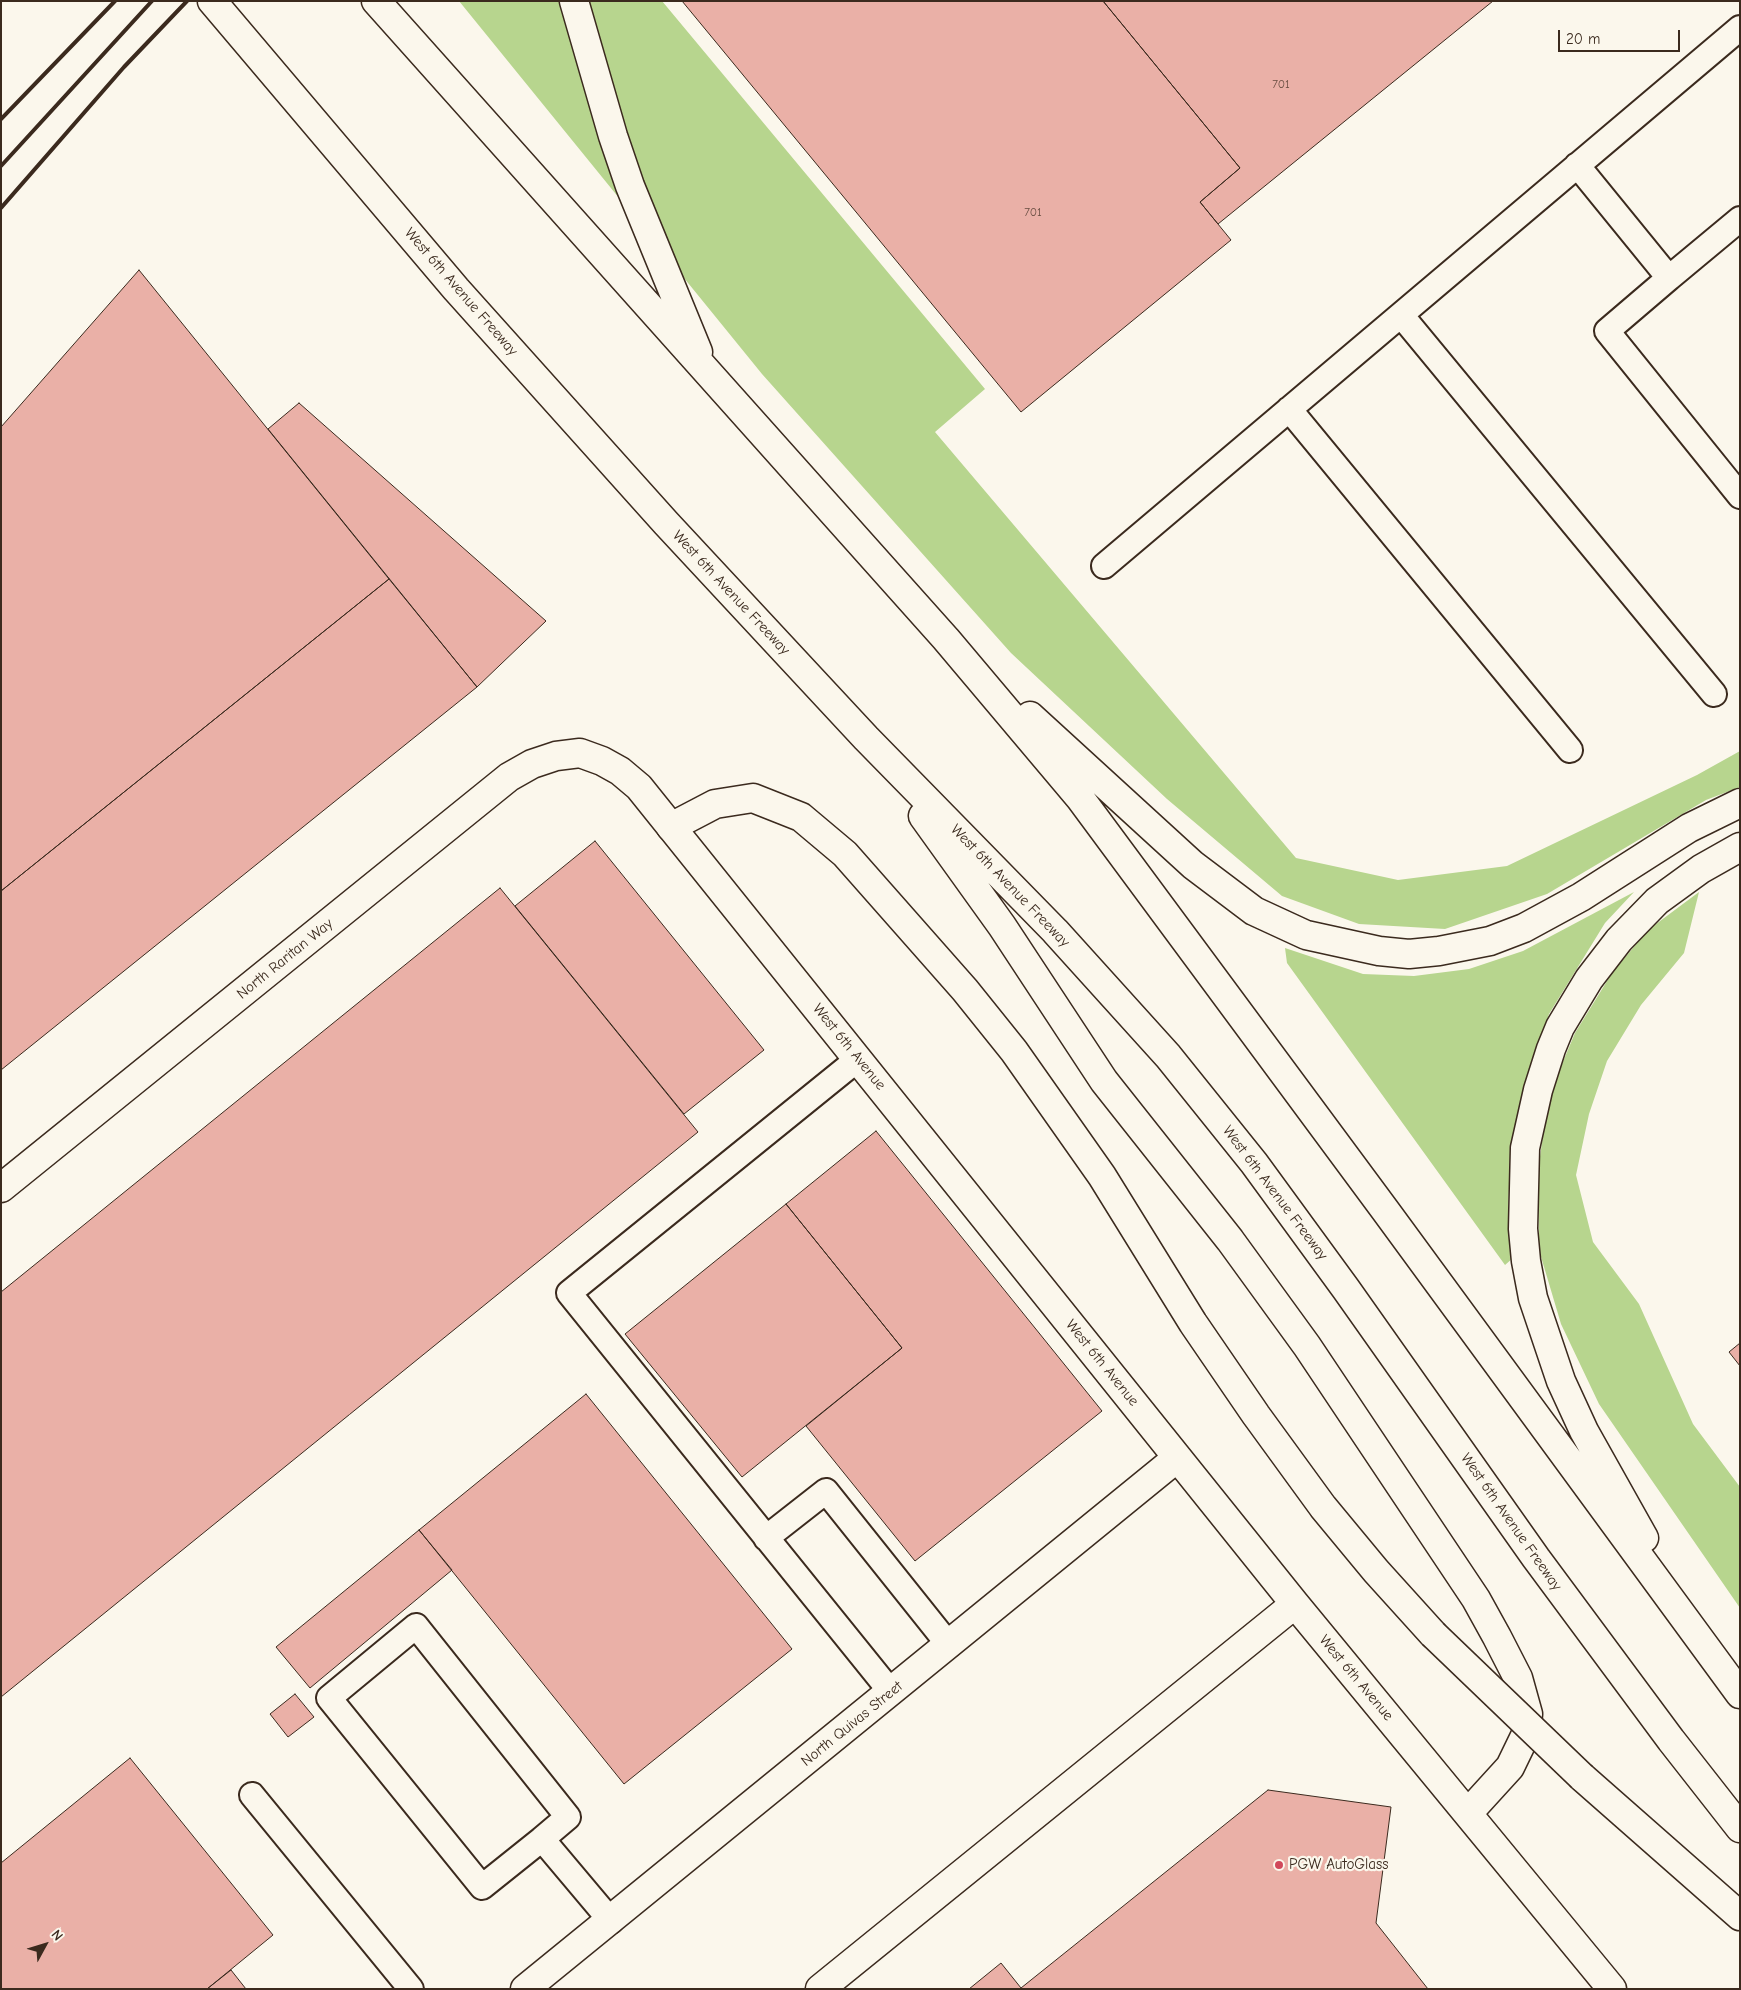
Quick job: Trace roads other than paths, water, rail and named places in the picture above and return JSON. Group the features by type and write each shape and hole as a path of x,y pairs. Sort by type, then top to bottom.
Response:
{"main road":[{"name":"West 6th Avenue Freeway","path":"212,1 463,296 660,516 866,738 1055,931 1168,1056 1211,1108 1346,1289 1575,1611 1740,1828"},
{"path":"376,1 946,639 1080,798 1740,1694"},
{"path":"574,1 630,186 660,254 705,370"},
{"path":"946,639 1167,842 1225,890 1254,911 1297,931 1342,945 1409,954 1439,951 1490,941 1543,919 1689,828 1740,803"},
{"path":"866,738 1002,926 1104,1081 1230,1240 1307,1346 1476,1599 1518,1678 1528,1714 1526,1734 1519,1752 1510,1767 1468,1812"},
{"name":"West 6th Avenue","path":"580,753 602,761 620,771 639,787 1295,1604 1612,1989"},
{"name":"North Raritan Way","path":"1,1188 509,777 532,764 556,756 580,753"},
{"path":"671,827 715,804 753,798 801,816 845,854 965,990 1014,1051 1102,1176 1193,1323 1256,1415 1323,1507 1376,1571 1433,1634 1582,1777 1740,1916"},
{"path":"1723,1672 1621,1499 1584,1431 1561,1381 1533,1298 1526,1261 1522,1188 1525,1148 1538,1090 1560,1027 1580,993 1619,940 1658,901 1701,869 1740,847"},
{"name":"North Quivas Street","path":"525,1989 611,1921 1177,1458"},
{"path":"820,1989 1295,1604"}],"lane":[{"path":"1104,566 1740,28"},
{"path":"1577,165 1668,278"},
{"path":"1740,219 1607,331 1740,496"},
{"path":"1400,315 1714,694"},
{"path":"1289,409 1570,750"},
{"path":"858,1059 569,1293 891,1692"},
{"path":"766,1538 826,1491 949,1644"},
{"path":"416,1626 568,1817 542,1839 482,1887 329,1698 416,1626"},
{"path":"252,1795 411,1989"},
{"path":"542,1839 611,1921"}],"railway":[{"path":"1,119 115,1"},
{"path":"1,166 152,1"},
{"path":"1,208 124,67 187,1"}],"place":[{"name":"PGW AutoGlass","path":"1279,1865"}]}
